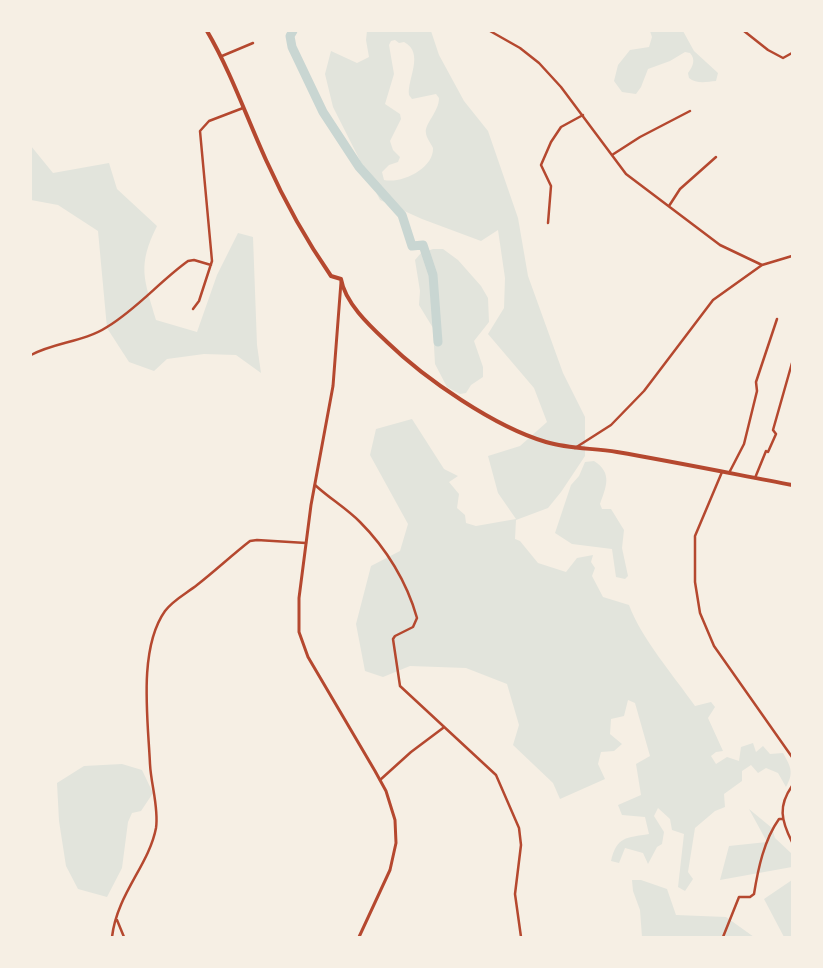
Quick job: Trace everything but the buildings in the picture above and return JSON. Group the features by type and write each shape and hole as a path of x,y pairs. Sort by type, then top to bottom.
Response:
{"main road":[{"path":"207,31 222,56 278,185 302,230 331,276 341,279 343,291 376,331 397,352 443,388 517,432 545,442 574,448 609,451 792,485"}],"street":[{"path":"490,31 520,48 539,63 583,115 626,174 720,245 762,265"},
{"path":"744,31 768,50 783,58 792,53"},
{"path":"222,56 253,43"},
{"path":"193,309 199,301 211,265 200,131 209,121 243,108"},
{"path":"612,155 640,137 690,111"},
{"path":"548,223 551,186 541,165 544,156 561,127 583,115"},
{"path":"669,206 680,189 716,157"},
{"path":"574,448 611,425 644,391 713,300 762,265 792,256"},
{"path":"31,355 42,349 89,336 107,328 152,293 188,261 194,260 211,265"},
{"path":"341,279 332,386 306,543 298,619 301,641 333,701 380,780 395,820 396,843 385,884 359,937"},
{"path":"729,473 744,444 757,391 756,382 777,319"},
{"path":"756,478 766,451 768,452 776,434 773,430 792,363"},
{"path":"722,472 699,522 694,544 695,582 700,613 714,646 792,758"},
{"path":"315,485 360,521 386,554 402,581 416,618 413,628 395,636 393,639 399,684 443,728 496,775 516,816 522,844 514,894 521,937"},
{"path":"112,937 119,906 146,853 156,828 151,780 147,697 154,634 162,616 178,599 250,541 306,543"},
{"path":"380,780 410,752 443,728"},
{"path":"792,786 782,805 782,818 792,842"},
{"path":"723,937 739,898 750,897 754,894 760,864 772,828 782,818"},
{"path":"116,919 124,937"}],"shaded area":[{"path":"367,31 431,31 439,55 464,101 488,131 518,218 528,276 563,373 585,417 585,456 548,508 516,520 515,539 520,541 538,563 566,572 577,558 593,555 591,562 595,568 592,576 603,597 629,605 634,618 650,644 695,706 711,702 715,707 708,718 723,751 716,752 711,756 716,764 727,757 739,761 741,747 753,743 756,752 763,746 770,754 783,753 790,766 791,774 786,787 778,773 766,768 758,773 751,765 742,771 742,781 724,794 725,807 715,811 695,828 688,872 693,879 685,891 678,887 684,834 672,830 670,819 658,808 654,816 664,832 662,844 657,847 648,864 643,853 625,848 619,863 611,861 616,847 624,840 634,836 649,834 645,817 622,815 618,805 641,795 636,764 650,756 635,703 628,700 624,716 611,719 610,734 622,744 614,751 601,752 598,764 605,779 560,799 553,783 513,745 519,725 507,684 466,668 410,666 383,677 365,671 356,624 371,566 400,551 408,524 370,455 376,429 412,419 444,469 458,476 449,482 459,494 457,508 465,515 466,523 476,526 516,519 498,493 488,456 520,446 547,422 534,388 488,334 504,308 505,278 498,230 481,241 422,219 380,200 333,107 325,74 331,51 357,63 369,57 366,40","holes":["395,40 399,43 404,42 413,53 414,67 409,95 412,99 436,94 439,98 437,108 426,129 433,148 428,162 416,173 391,181 384,180 382,172 389,165 398,162 400,157 393,150 390,141 401,119 400,114 385,104 394,74 389,45 391,41"]},
{"path":"650,31 683,31 694,51 718,73 716,81 698,82 689,78 688,73 693,61 690,53 685,52 670,61 648,69 636,94 622,92 614,81 618,65 630,50 649,47 652,37"},
{"path":"31,146 53,173 109,163 117,189 157,226 147,252 144,273 156,320 197,332 217,275 238,233 253,237 257,345 261,373 236,355 204,354 167,359 154,371 129,362 107,328 98,231 58,205 31,200"},
{"path":"433,249 443,249 458,260 481,286 488,298 489,322 474,341 483,367 483,377 471,385 466,393 460,394 447,387 435,364 433,328 419,305 420,291 415,260 421,253"},
{"path":"594,461 604,470 606,475 606,486 600,504 602,509 611,509 624,530 622,548 628,576 625,579 616,577 612,549 572,544 555,533 571,485 579,476 585,462"},
{"path":"122,764 142,770 153,793 141,811 132,813 128,822 122,868 107,897 78,889 66,866 59,821 57,783 84,766"},
{"path":"749,809 772,828 775,838 792,854 792,867 720,880 729,846 767,842"},
{"path":"632,880 641,880 667,889 676,915 726,917 754,937 642,937 640,910 633,891"},
{"path":"792,880 792,937 784,937 764,899"}],"waterway":[{"path":"293,31 290,36 292,47 323,112 359,167 402,215 412,246 423,245 433,275 438,342"}]}
